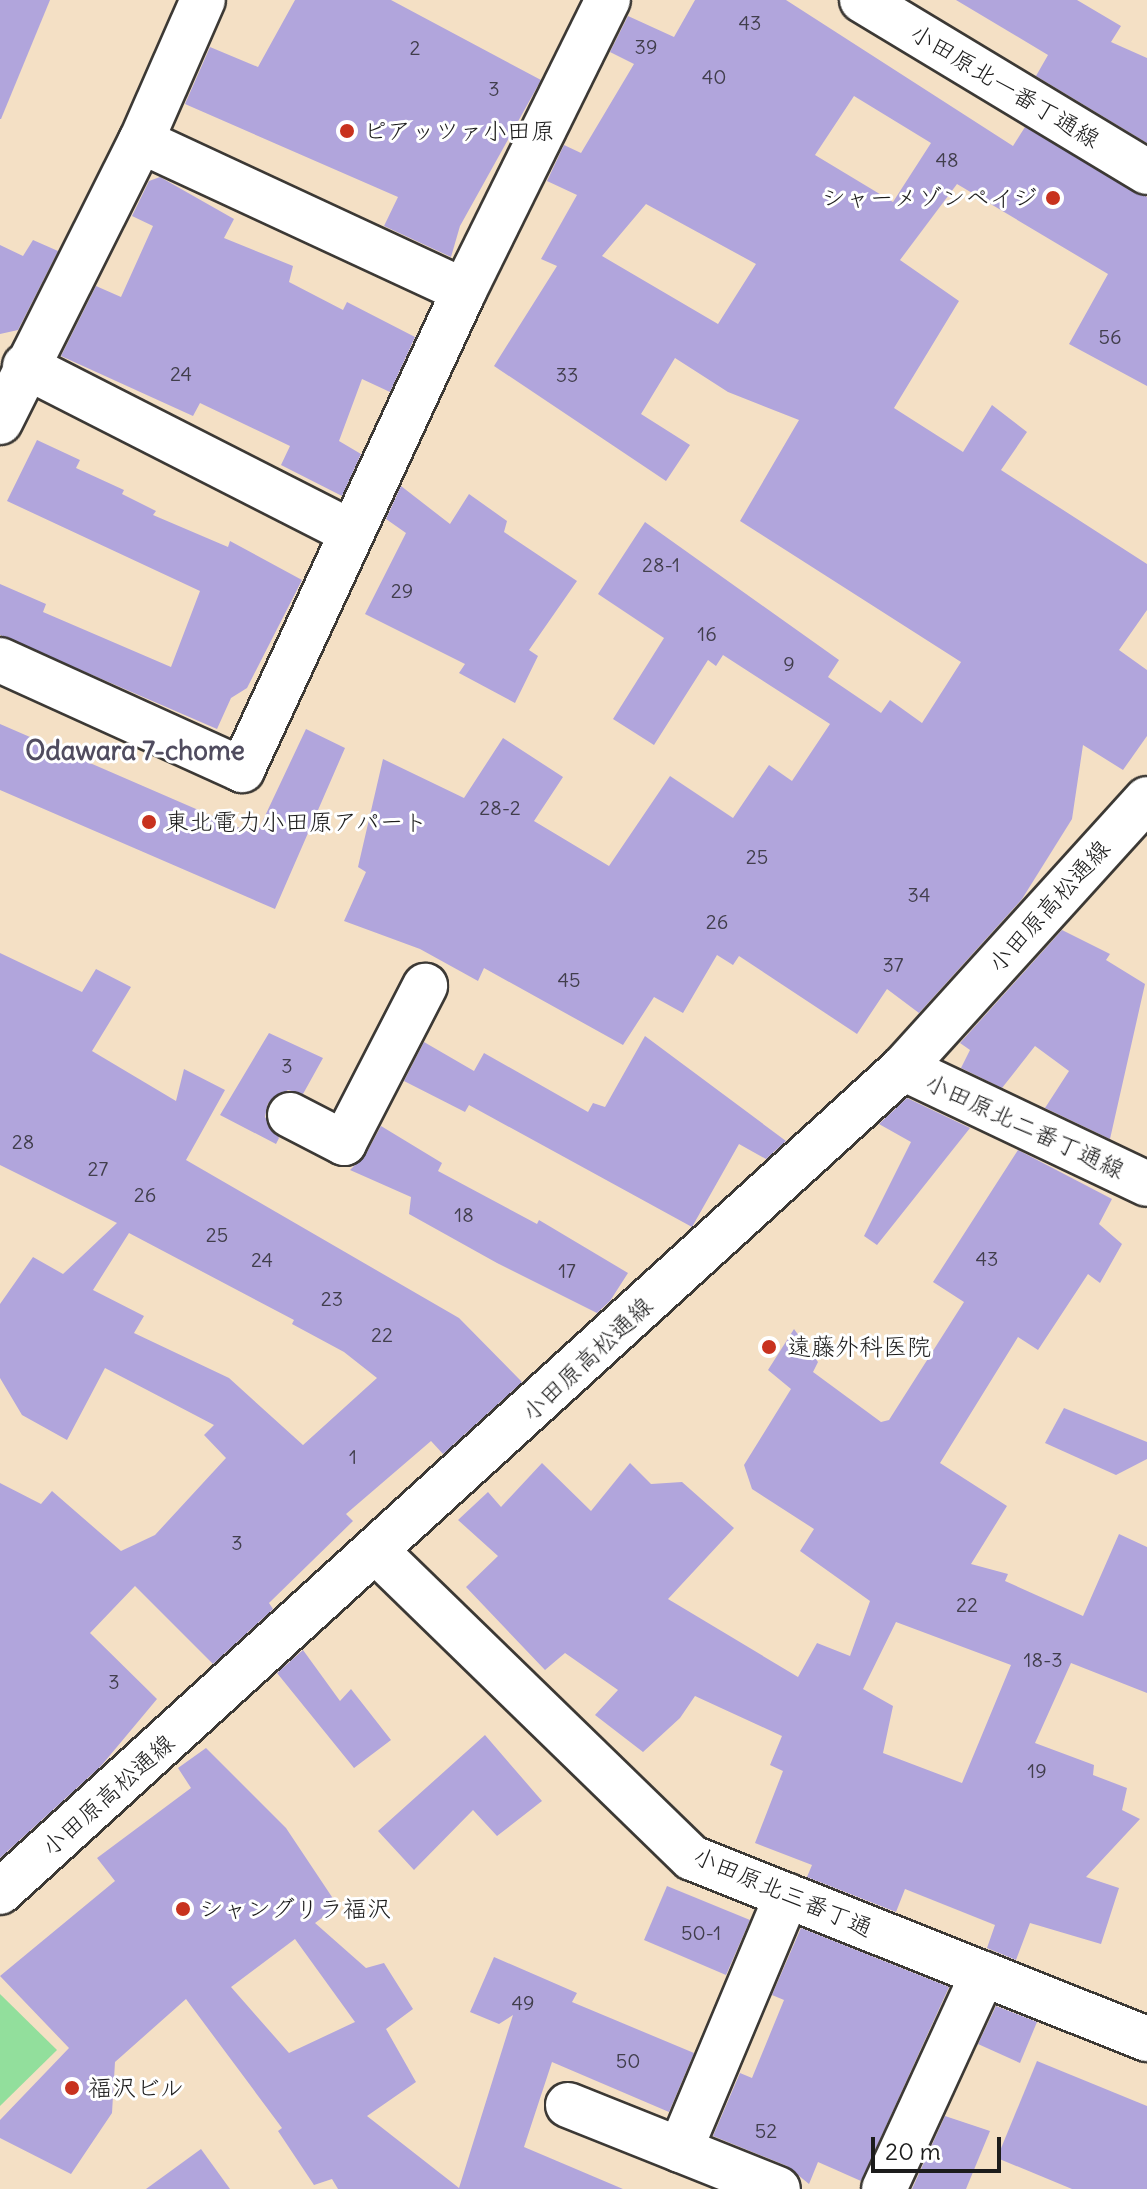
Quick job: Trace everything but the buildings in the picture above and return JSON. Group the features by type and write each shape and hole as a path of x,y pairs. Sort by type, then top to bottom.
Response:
{"street":[{"path":"0,422 25,366 141,141 203,0"},
{"path":"0,660 242,770 464,291 608,0"},
{"name":"小田原北一番丁通線","path":"862,0 1147,172"},
{"path":"141,141 464,291"},
{"path":"25,366 351,532"},
{"name":"小田原高松通線","path":"0,1892 377,1552 903,1068 1147,799"},
{"path":"290,1115 344,1143 425,986"},
{"name":"小田原北二番丁通線","path":"903,1068 1147,1184"},
{"name":"小田原北三番丁通","path":"377,1552 692,1858 1147,2039"},
{"path":"680,2150 787,1896"},
{"path":"884,2189 983,1974"},
{"path":"568,2105 778,2189"}],"green space":[{"path":"0,1994 57,2050 0,2106"}],"place":[{"name":"ピアッツァ小田原","path":"347,131"},
{"name":"シャーメゾンペイジ","path":"1053,198"},
{"name":"東北電力小田原アパート","path":"149,822"},
{"name":"遠藤外科医院","path":"769,1347"},
{"name":"シャングリラ福沢","path":"183,1909"},
{"name":"福沢ビル","path":"72,2088"}],"district":[{"name":"Odawara 7-chome","path":"135,751"}]}
